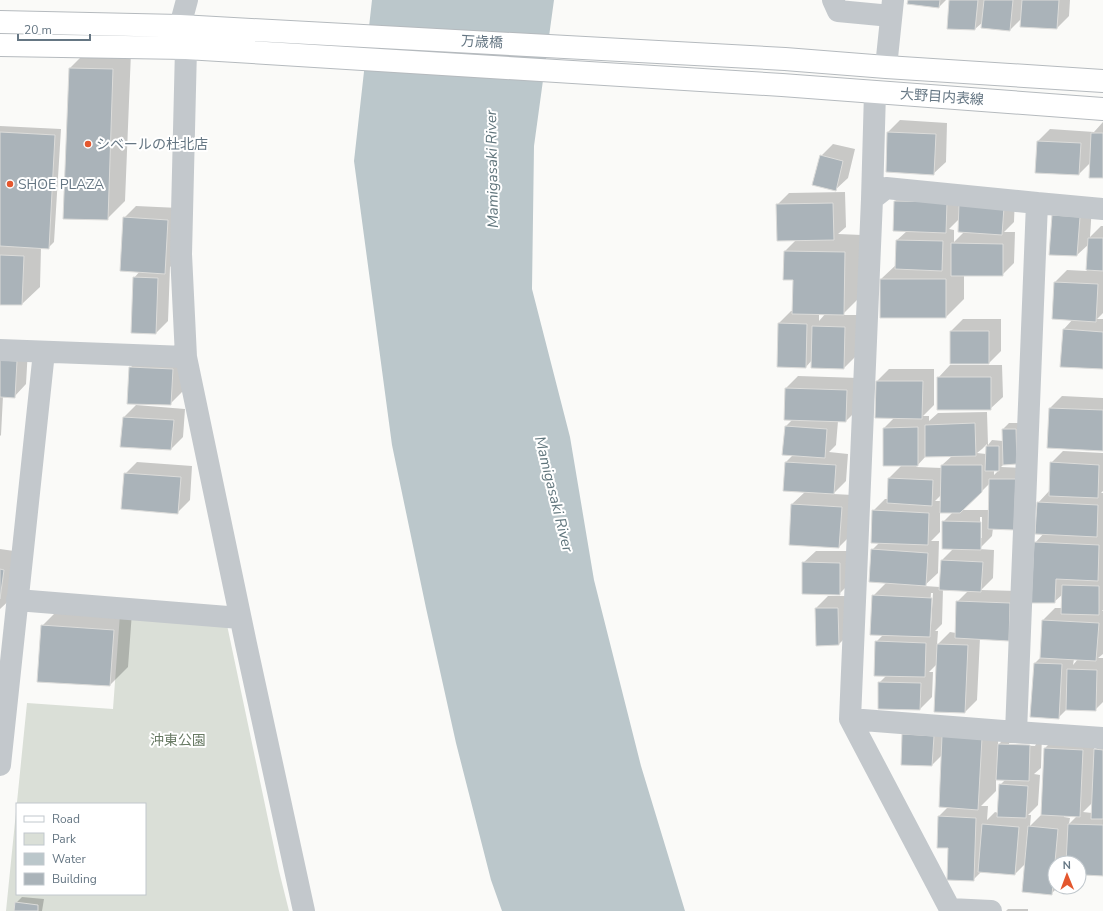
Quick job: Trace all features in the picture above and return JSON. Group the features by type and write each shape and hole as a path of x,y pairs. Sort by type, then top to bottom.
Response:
{"main road":[{"path":"0,22 180,26"},
{"name":"万歳橋","path":"180,26 785,59"},
{"path":"0,45 186,48"},
{"name":"万歳橋","path":"186,48 782,85"},
{"name":"大野目内表線","path":"785,59 886,67 1103,80"},
{"name":"大野目内表線","path":"782,85 1103,109"}],"street":[{"path":"180,26 186,0"},
{"path":"833,0 838,11 892,8 886,67"},
{"path":"186,48 181,254 186,357 240,618 304,911"},
{"path":"875,92 872,199 850,719 950,909 991,911"},
{"path":"872,199 886,188 1103,209"},
{"path":"1016,732 1037,203"},
{"path":"0,350 186,357"},
{"path":"0,765 44,352"},
{"path":"18,600 240,618"},
{"path":"850,719 1103,738"}],"green space":[{"name":"沖東公園","path":"120,614 227,625 279,871 289,911 6,911 16,812 16,895 146,895 146,803 17,803 27,703 113,709"}],"water":[{"name":"Mamigasaki River","path":"372,0 554,0 534,146 532,289 570,437 594,580 641,766 685,911 502,911 491,880 456,743 392,445 354,161"}],"building":[{"path":"908,0 940,0 939,8 907,4"},
{"path":"949,0 978,0 975,30 947,29"},
{"path":"984,0 1013,0 1010,31 981,28"},
{"path":"1022,0 1059,0 1057,29 1020,27"},
{"name":"シベールの杜北店","path":"69,68 113,69 108,220 63,219"},
{"path":"0,132 55,135 49,249 0,246"},
{"path":"887,132 936,134 934,175 886,172"},
{"path":"1091,133 1103,133 1103,178 1089,178"},
{"path":"1037,141 1081,143 1079,175 1035,173"},
{"path":"820,155 843,161 836,191 812,185"},
{"path":"894,201 947,202 946,233 893,231"},
{"path":"833,203 834,240 777,241 776,204"},
{"path":"959,204 1004,207 1002,235 958,232"},
{"path":"1052,215 1080,217 1077,256 1049,255"},
{"path":"123,217 168,220 165,274 120,271"},
{"path":"1088,238 1103,238 1103,271 1086,270"},
{"path":"896,240 943,241 942,271 895,269"},
{"path":"951,243 1003,244 1003,276 951,276"},
{"path":"784,251 845,252 844,315 792,314 793,280 783,280"},
{"path":"0,255 24,256 22,305 0,305"},
{"path":"133,277 158,278 156,334 131,333"},
{"path":"880,279 946,279 946,318 880,318"},
{"path":"1054,282 1098,284 1096,322 1052,319"},
{"path":"778,323 807,324 806,368 777,367"},
{"path":"812,326 845,327 844,369 811,368"},
{"path":"1063,329 1103,332 1103,369 1060,367"},
{"path":"950,331 989,331 989,364 950,364"},
{"path":"0,360 17,361 15,398 0,397"},
{"path":"129,367 173,369 171,405 127,404"},
{"path":"937,377 991,377 991,410 937,410"},
{"path":"876,381 923,381 922,419 875,418"},
{"path":"785,388 847,390 846,422 784,420"},
{"path":"1049,408 1103,410 1103,451 1047,448"},
{"path":"123,417 174,420 171,450 120,447"},
{"path":"975,423 976,456 925,457 925,425"},
{"path":"785,426 827,429 825,458 782,455"},
{"path":"918,427 918,466 883,466 883,428"},
{"path":"1002,429 1016,429 1017,464 1003,465"},
{"path":"986,446 999,446 999,471 985,471"},
{"path":"785,462 836,465 834,494 783,491"},
{"path":"1050,462 1099,465 1098,498 1049,496"},
{"path":"941,465 982,465 982,492 960,513 940,513"},
{"path":"124,473 181,477 178,514 121,509"},
{"path":"888,478 933,480 932,506 887,503"},
{"path":"989,479 1016,479 1014,530 988,529"},
{"path":"1037,502 1098,505 1097,537 1035,534"},
{"path":"791,504 842,507 839,548 789,545"},
{"path":"872,510 929,513 928,545 871,543"},
{"path":"942,521 981,522 981,550 942,549"},
{"path":"1034,542 1099,545 1098,581 1056,579 1055,603 1031,603"},
{"path":"871,549 928,553 926,586 869,582"},
{"path":"941,560 983,562 981,592 939,590"},
{"path":"802,562 840,563 840,595 802,594"},
{"path":"0,569 4,570 0,599"},
{"path":"1062,585 1099,586 1099,615 1061,614"},
{"path":"872,595 932,598 930,637 870,635"},
{"path":"956,601 1010,603 1009,641 955,638"},
{"path":"815,608 838,608 839,645 816,646"},
{"path":"1042,620 1099,623 1096,661 1040,658"},
{"path":"41,625 114,630 110,686 37,682"},
{"path":"875,641 926,643 925,677 874,676"},
{"path":"937,644 968,645 965,713 934,712"},
{"path":"1034,663 1062,664 1059,719 1030,717"},
{"path":"1067,669 1097,670 1096,711 1066,710"},
{"path":"878,682 921,683 920,710 878,709"},
{"path":"902,734 934,736 932,766 901,765"},
{"path":"942,736 982,738 978,810 939,807"},
{"path":"998,744 1030,745 1029,781 996,780"},
{"path":"1044,748 1083,750 1080,817 1041,815"},
{"path":"1094,749 1103,750 1103,819 1091,819"},
{"path":"999,784 1028,786 1026,818 997,817"},
{"path":"938,816 976,818 974,881 947,880 948,848 937,848"},
{"path":"982,824 1019,827 1015,875 978,872"},
{"path":"1068,824 1103,825 1103,876 1087,875 1087,855 1066,855"},
{"path":"1028,826 1058,829 1056,855 1047,855 1047,894 1022,892"},
{"path":"15,902 38,905 38,911 14,911"}],"place":[{"name":"シベールの杜北店","path":"88,144"},
{"name":"SHOE PLAZA","path":"10,184"}]}
